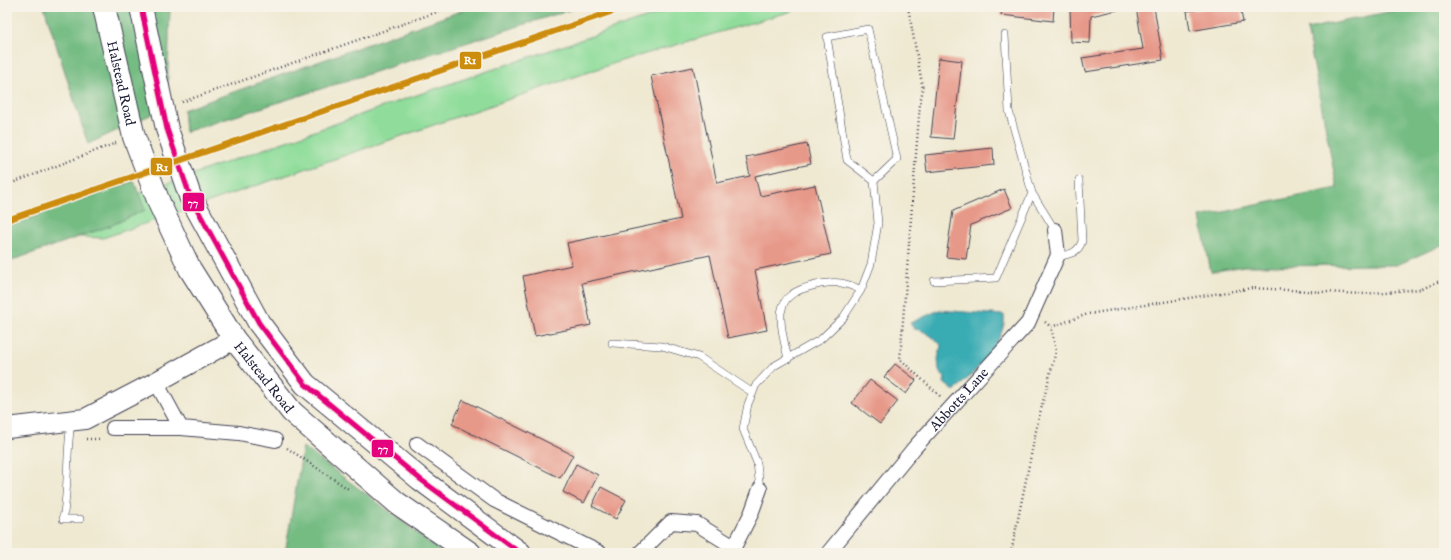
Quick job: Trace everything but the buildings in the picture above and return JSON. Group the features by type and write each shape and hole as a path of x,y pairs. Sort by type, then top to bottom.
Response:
{"main road":[{"name":"Halstead Road","path":"104,7 134,137 160,205 190,269 234,339 292,412 397,503 470,553"},
{"name":"Halstead Road","path":"141,7 167,129 190,196 259,323 305,384 420,479 520,553"}],"street":[{"name":"Abbotts Lane","path":"828,553 915,448 1028,323 1058,255 1055,230"},
{"name":"Halstead Road","path":"7,428 85,419 234,339"},
{"path":"156,382 181,428"},
{"path":"113,428 181,428 239,433 274,440"},
{"path":"417,444 494,500 600,553"},
{"path":"640,553 671,522 697,524 733,550 752,514 760,489"}],"lane":[{"path":"760,489 757,463 743,429 748,404 756,385 774,366 821,339 843,318 862,290 871,264 878,223 874,181 847,160 827,37 868,29 897,159 874,181"},
{"path":"1005,35 1009,111 1032,193 1055,230"},
{"path":"1057,257 1072,254 1080,248 1082,240 1080,180"},
{"path":"934,281 996,278 1032,193"},
{"path":"788,359 781,313 784,302 791,295 805,288 832,282 842,283 862,290"},
{"path":"612,343 662,346 699,357 753,393"},
{"path":"72,420 68,440 67,499 63,519 80,519"}],"path":[{"path":"185,100 451,7"},
{"path":"908,7 922,89 900,359 951,407"},
{"path":"7,185 134,137"},
{"path":"1051,327 1088,314 1252,288 1362,294 1422,289 1444,279"},
{"path":"1011,553 1038,422 1056,351 1051,327 1032,312"}],"green space":[{"path":"44,7 170,7 167,107 88,144"},
{"path":"472,7 579,7 185,132 183,110"},
{"path":"678,7 806,7 621,61 103,238 24,234 408,98"},
{"path":"1411,7 1444,7 1444,244 1397,265 1244,266 1211,272 1200,217 1337,188 1307,29"},
{"path":"134,181 145,210 110,226 7,262 7,226"},
{"path":"303,447 397,517 442,553 285,553"}],"water":[{"path":"939,310 1004,315 1004,325 995,346 979,367 954,391 944,383 945,377 939,371 938,359 941,345 929,334 914,329 910,323"}],"transit line":[{"name":"77","path":"141,7 167,129 190,196 259,323 305,384 420,479 520,553"},
{"name":"R1","path":"7,220 625,7"}]}
